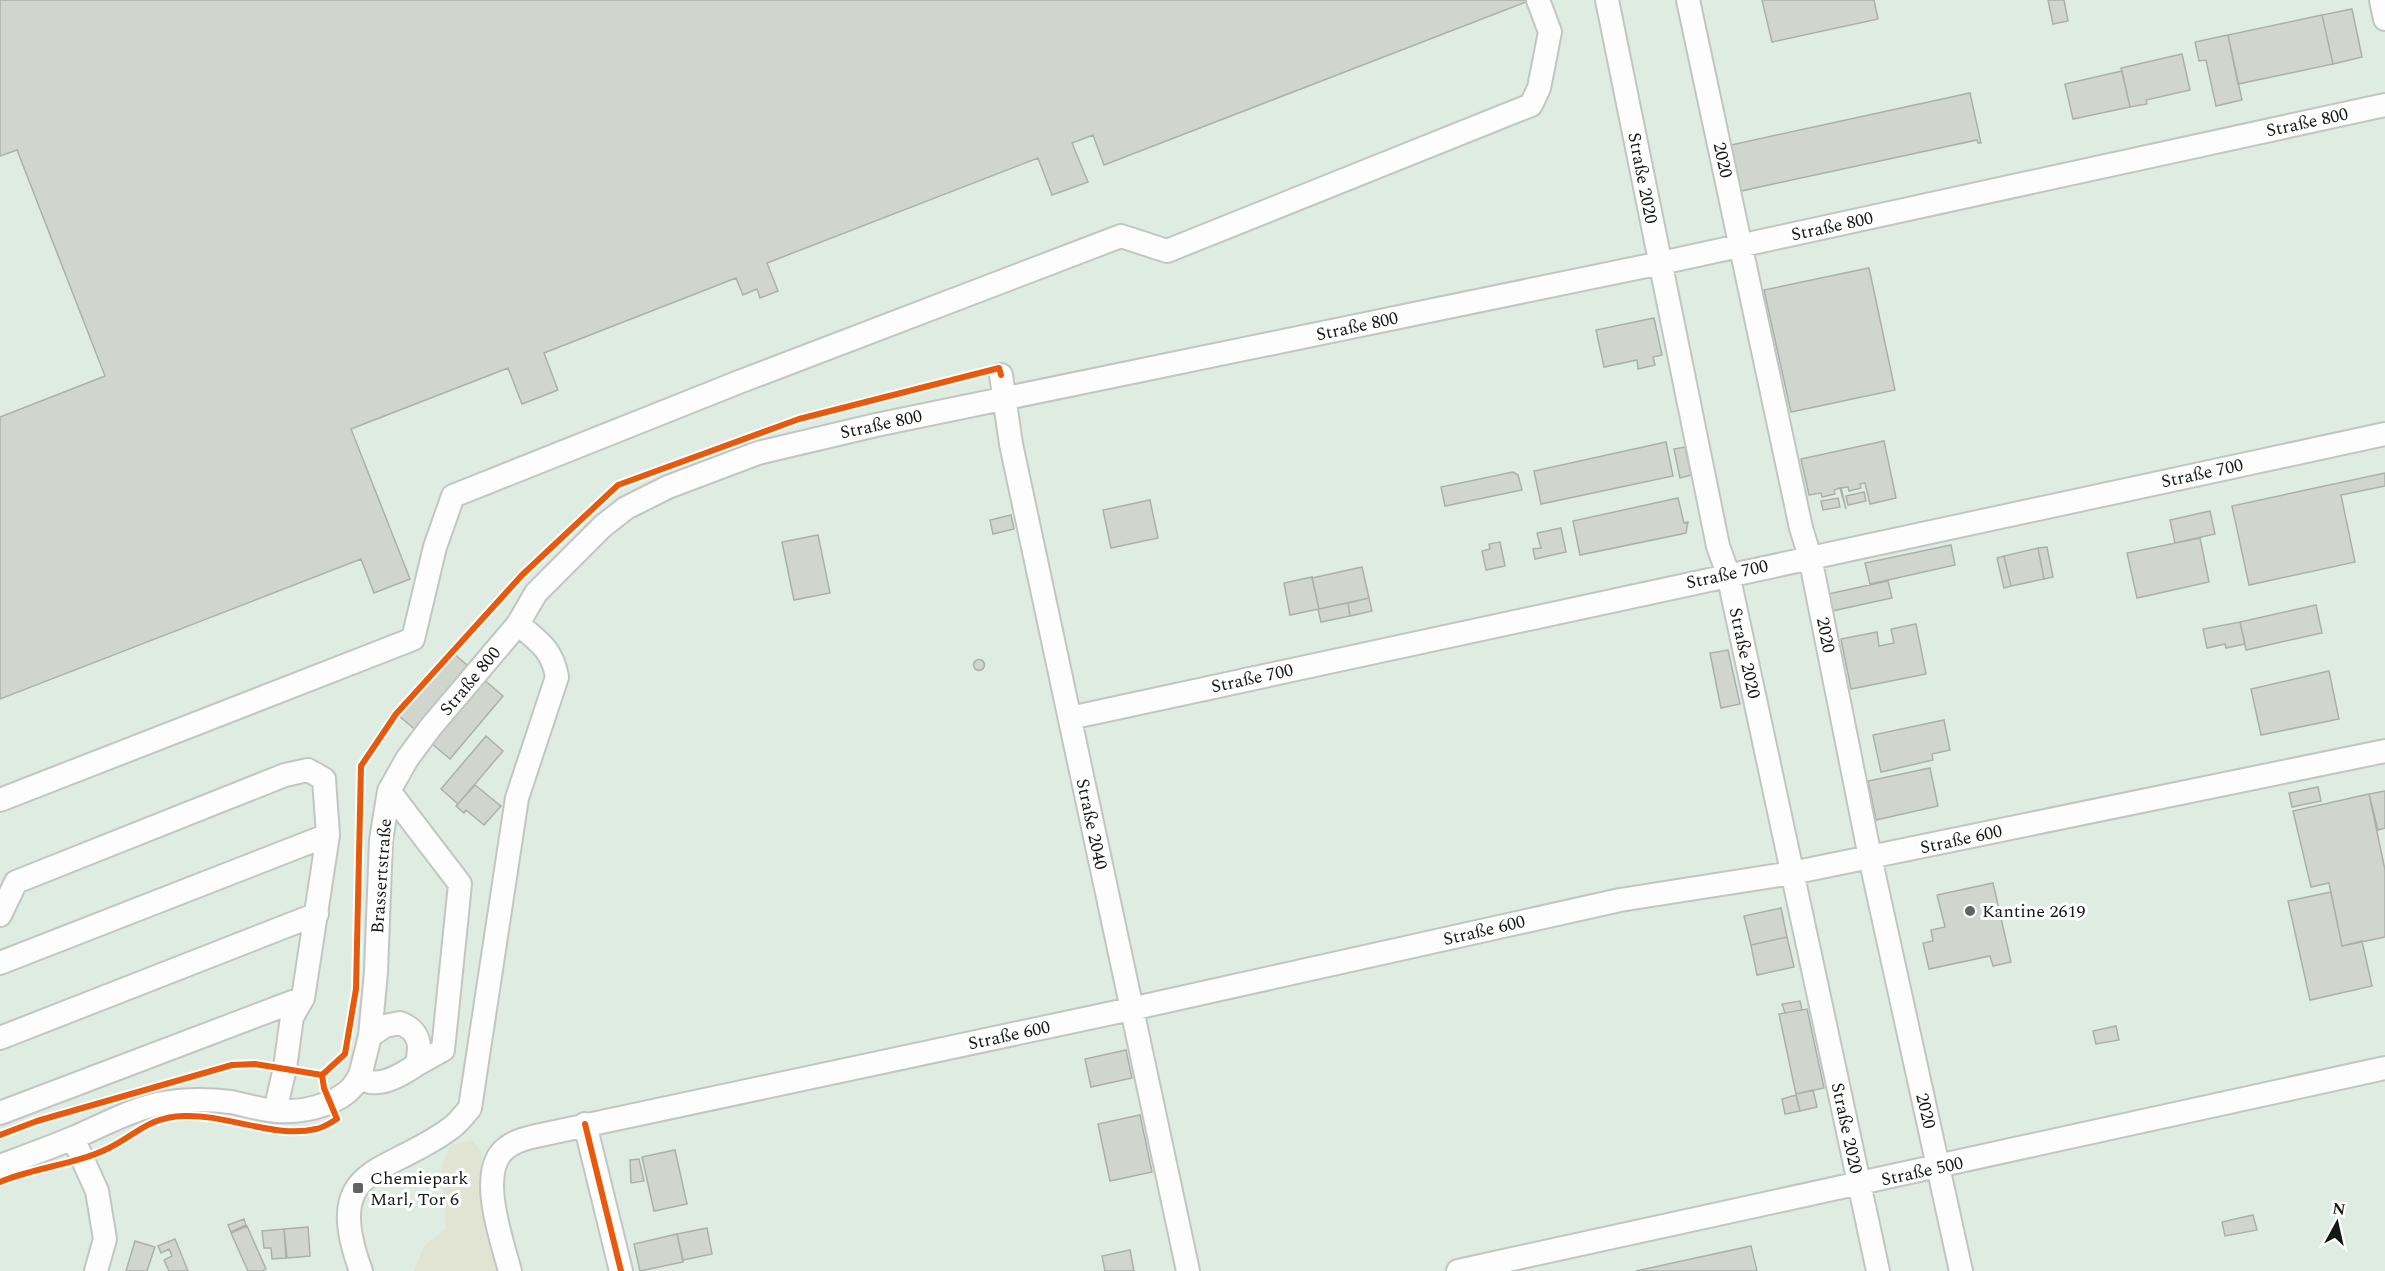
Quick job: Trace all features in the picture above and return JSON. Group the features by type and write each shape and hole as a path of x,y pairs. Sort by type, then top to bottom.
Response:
{"street":[{"path":"0,800 413,639 435,547 453,496 717,391 1121,236 1167,251 1531,105 1539,88 1550,32 1538,0"},
{"name":"Straße 2020","path":"1607,0 1718,546 1728,574 1878,1271"},
{"name":"2020","path":"1688,0 1801,528 1810,556 1870,857 1961,1271"},
{"path":"2381,0 2385,19"},
{"name":"Straße 800","path":"430,728 518,624 536,593 603,526 626,508 668,487 758,453 1005,398 1741,246 2385,105"},
{"name":"Straße 2040","path":"1001,375 1010,438 1188,1271"},
{"name":"Straße 700","path":"1070,718 1810,556 2385,434"},
{"path":"361,1271 349,1233 348,1219 353,1199 362,1180 389,1161 452,1128 470,1108 517,798 557,677 554,659 543,645 518,624"},
{"name":"Brassertstraße","path":"370,1036 376,972 381,840 389,791 402,766 430,728"},
{"name":"Straße 600","path":"510,1271 492,1190 495,1167 504,1149 515,1143 585,1124 1131,1009 1620,900 1792,873 2385,751"},
{"path":"0,915 16,882 285,775 308,770 324,779 328,835 317,915 303,998 292,1017 276,1111"},
{"path":"0,1166 73,1138 130,1112 188,1099 230,1102 276,1111 305,1110 383,1081 443,1050 460,884 389,791"},
{"path":"0,963 328,835"},
{"path":"0,1038 317,915"},
{"path":"0,1113 303,998"},
{"path":"345,1095 357,1084 370,1036 385,1026 400,1023 410,1027 417,1035 420,1046 416,1065"},
{"name":"Straße 500","path":"1458,1271 1860,1185 2385,1068"},
{"path":"361,1072 365,1080 372,1084 383,1081"},
{"path":"585,1124 621,1271"},
{"path":"73,1138 98,1201 105,1239 96,1271"}],"shaded area":[{"path":"0,0 2385,0 2385,1271 0,1271"}],"green space":[{"path":"472,1140 482,1153 480,1191 486,1230 498,1271 414,1271 424,1246 446,1229 442,1165 451,1145"}],"building":[{"path":"0,0 1525,0 1526,2 1104,165 1093,135 1072,143 1088,182 1052,195 1038,158 767,263 778,291 760,298 757,289 743,295 736,278 544,353 558,390 522,404 508,368 351,429 410,579 374,593 361,559 0,699 0,417 105,376 17,150 0,156"},
{"path":"1762,0 1874,0 1878,19 1772,42"},
{"path":"2048,0 2064,0 2068,21 2053,24"},
{"path":"2352,9 2362,57 2333,64 2322,15"},
{"path":"2322,15 2333,64 2238,84 2228,35"},
{"path":"2228,35 2242,100 2216,106 2206,60 2199,61 2195,42"},
{"path":"2182,54 2190,90 2146,100 2147,104 2130,107 2121,68"},
{"path":"2122,71 2130,107 2073,119 2065,84"},
{"path":"1970,93 1981,143 1977,140 1741,191 1731,145"},
{"path":"1869,268 1895,390 1791,412 1764,290"},
{"path":"1654,318 1662,355 1653,357 1655,365 1638,369 1637,360 1604,367 1596,330"},
{"path":"1884,441 1896,498 1870,504 1865,483 1860,484 1861,488 1849,491 1848,487 1841,488 1846,509 1840,488 1834,490 1835,494 1822,497 1821,493 1809,495 1801,459"},
{"path":"1666,442 1673,476 1541,504 1534,471"},
{"path":"1685,447 1691,475 1680,478 1674,449"},
{"path":"1513,472 1518,475 1522,490 1445,506 1441,487"},
{"path":"2385,473 2385,486 2341,495 2355,562 2249,585 2232,506"},
{"path":"1864,492 1866,501 1848,505 1846,496"},
{"path":"1678,498 1684,523 1688,522 1686,533 1580,555 1573,521"},
{"path":"1838,498 1840,507 1823,510 1821,501"},
{"path":"1150,500 1158,538 1111,548 1103,510"},
{"path":"2210,511 2215,534 2175,543 2170,520"},
{"path":"1011,515 1014,529 993,534 990,520"},
{"path":"1561,528 1566,552 1535,559 1533,549 1541,548 1537,533"},
{"path":"818,535 830,593 794,600 782,542"},
{"path":"2200,538 2209,582 2137,598 2127,553"},
{"path":"1500,542 1505,566 1486,570 1482,551 1490,549 1489,544"},
{"path":"1951,545 1955,565 1870,584 1865,563"},
{"path":"2047,547 2053,577 2044,579 2038,548"},
{"path":"2038,548 2044,579 2011,586 2004,556"},
{"path":"2004,556 2011,586 2004,588 1997,558"},
{"path":"1362,567 1369,598 1319,609 1312,578"},
{"path":"1312,577 1319,609 1290,615 1284,583"},
{"path":"1888,581 1892,598 1832,611 1828,594"},
{"path":"1369,598 1372,611 1350,616 1348,603"},
{"path":"1348,603 1350,616 1321,622 1318,609"},
{"path":"2316,605 2322,633 2246,650 2240,622"},
{"path":"2240,622 2245,644 2226,648 2225,644 2207,648 2203,629"},
{"path":"1916,624 1926,674 1851,689 1841,639 1877,632 1879,646 1894,643 1891,629"},
{"path":"1728,650 1740,704 1721,708 1710,653"},
{"path":"453,653 503,696 450,759 399,716"},
{"path":"979,660 983,661 983,669 979,670 975,669 974,665 975,661"},
{"path":"2329,671 2339,719 2261,735 2251,689"},
{"path":"1944,720 1950,750 1932,754 1933,760 1881,772 1873,735"},
{"path":"486,736 503,751 458,804 441,789"},
{"path":"1930,768 1938,806 1876,820 1868,781"},
{"path":"475,785 501,806 484,825 466,810 464,813 456,806"},
{"path":"2318,787 2321,801 2292,807 2289,793"},
{"path":"2385,791 2385,828 2378,830 2369,794"},
{"path":"2369,794 2385,870 2385,937 2342,946 2329,883 2311,887 2293,811"},
{"name":"Kantine 2619","path":"1993,883 2011,962 1993,966 1990,956 1929,969 1923,943 1933,941 1931,930 1945,927 1937,895"},
{"path":"2331,892 2342,946 2362,941 2372,986 2310,1000 2288,901"},
{"path":"1781,908 1787,937 1751,945 1744,916"},
{"path":"1787,937 1794,967 1757,975 1751,945"},
{"path":"1800,1001 1802,1010 1785,1013 1782,1004"},
{"path":"1807,1009 1824,1088 1796,1094 1779,1014"},
{"path":"2116,1026 2119,1040 2096,1044 2093,1031"},
{"path":"1126,1050 1132,1078 1091,1087 1085,1059"},
{"path":"1813,1090 1817,1107 1800,1111 1796,1094"},
{"path":"1796,1095 1800,1111 1785,1114 1782,1099"},
{"path":"1140,1115 1152,1172 1110,1181 1098,1124"},
{"path":"675,1150 687,1204 654,1211 642,1157"},
{"path":"639,1159 644,1181 631,1183 630,1160"},
{"path":"2253,1215 2257,1230 2225,1236 2222,1222"},
{"path":"244,1219 246,1225 231,1232 228,1225"},
{"path":"247,1226 266,1269 262,1271 248,1271 231,1233"},
{"path":"308,1227 310,1256 287,1258 284,1229"},
{"path":"707,1228 712,1254 683,1260 677,1234"},
{"path":"284,1229 286,1258 272,1259 271,1248 264,1248 262,1231"},
{"path":"677,1234 683,1262 640,1271 634,1244"},
{"path":"175,1239 188,1271 169,1271 164,1260 172,1256 169,1249 161,1253 158,1246"},
{"path":"135,1241 155,1247 147,1271 126,1271"},
{"path":"1751,1246 1757,1271 1636,1271"},
{"path":"1130,1250 1134,1271 1105,1271 1102,1256"}],"cycle path":[{"path":"0,1135 37,1121 232,1065 255,1064 322,1075 345,1054 356,989 361,766 396,714 522,575 618,485 799,419 999,368 1001,375"},
{"path":"0,1182 96,1154 152,1123 172,1117 200,1116 284,1131 321,1128 337,1119 324,1088 322,1075"},
{"path":"585,1124 621,1271"}],"place":[{"name":"Kantine 2619","path":"1970,911"},
{"name":"Chemiepark Marl, Tor 6","path":"358,1188"}]}
